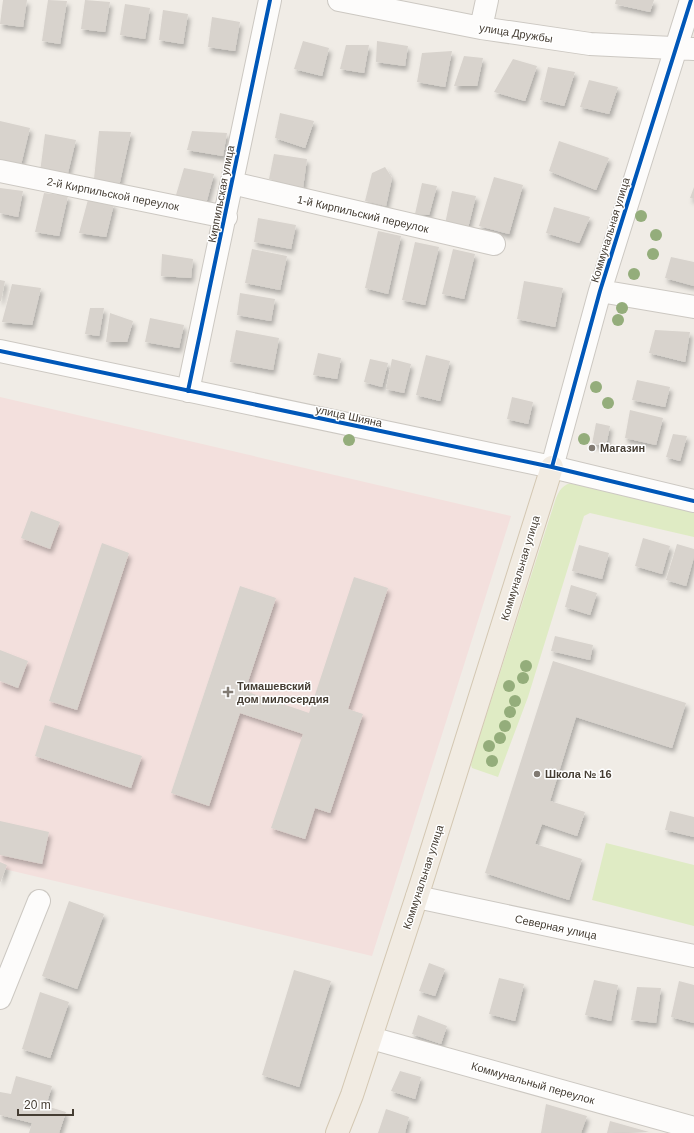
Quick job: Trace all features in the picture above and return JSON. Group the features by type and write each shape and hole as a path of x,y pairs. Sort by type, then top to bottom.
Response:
{"main road":[{"name":"Коммунальная улица","path":"337,1133 371,1038 417,898 552,467"}],"street":[{"name":"Кирпильская улица","path":"188,392 226,217 270,0"},
{"name":"улица Дружбы","path":"339,0 481,28 590,44 685,48"},
{"path":"481,28 487,0"},
{"name":"Коммунальная улица","path":"552,467 600,291 685,48 691,0"},
{"name":"2-й Кирпильской переулок","path":"0,171 226,217"},
{"name":"1-й Кирпильский переулок","path":"232,183 494,244"},
{"path":"600,291 694,307"},
{"name":"улица Шияна","path":"0,352 552,467 694,501"},
{"name":"Северная улица","path":"417,898 694,956"},
{"path":"0,998 39,901"},
{"name":"Коммунальный переулок","path":"371,1038 694,1128"}],"shaded area":[{"name":"Тимашевский дом милосердия","path":"0,397 511,516 372,956 0,868"}],"green space":[{"path":"578,482 694,509 694,537 590,513 584,516 528,697 498,777 472,768 472,760 556,498 564,486 570,483"},
{"path":"606,843 694,865 694,926 592,900"}],"building":[{"path":"3,0 27,0 23,27 0,24"},
{"path":"48,0 67,1 60,44 42,41"},
{"path":"85,0 110,2 105,32 81,29"},
{"path":"616,0 654,0 650,12 615,4"},
{"path":"125,4 150,8 145,39 120,35"},
{"path":"163,10 188,14 183,44 159,40"},
{"path":"212,17 240,22 235,51 208,47"},
{"path":"303,41 329,48 322,76 294,69"},
{"path":"377,41 408,46 405,66 376,62"},
{"path":"346,45 369,45 364,73 340,69"},
{"path":"452,51 445,87 417,82 422,53"},
{"path":"464,56 483,58 477,86 454,86"},
{"path":"513,59 537,66 525,101 494,92"},
{"path":"548,67 575,72 564,106 540,100"},
{"path":"589,80 618,87 609,114 580,107"},
{"path":"280,113 314,121 305,148 275,138"},
{"path":"0,121 30,128 21,165 0,161"},
{"path":"99,131 131,132 118,191 94,179"},
{"path":"192,131 227,133 223,156 187,150"},
{"path":"45,134 76,140 67,177 40,172"},
{"path":"559,141 609,158 596,190 549,171"},
{"path":"274,154 307,159 303,188 269,179"},
{"path":"385,167 392,178 386,206 365,201 372,173"},
{"path":"184,168 214,174 206,204 176,195"},
{"path":"494,177 523,185 509,234 479,226"},
{"path":"422,183 437,186 429,215 415,214"},
{"path":"694,187 694,199 690,198"},
{"path":"0,188 23,191 18,217 0,213"},
{"path":"452,191 476,196 468,228 445,224"},
{"path":"44,193 68,196 59,236 35,232"},
{"path":"89,196 114,204 106,237 79,233"},
{"path":"554,207 590,217 579,243 546,233"},
{"path":"258,218 296,225 291,249 254,242"},
{"path":"378,231 401,236 388,294 365,288"},
{"path":"415,242 439,247 425,305 402,300"},
{"path":"252,249 287,256 280,290 245,283"},
{"path":"453,249 475,254 464,299 442,294"},
{"path":"162,254 193,259 191,278 161,276"},
{"path":"671,257 694,262 694,286 665,278"},
{"path":"0,280 5,281 1,301 0,301"},
{"path":"524,281 563,288 555,327 517,319"},
{"path":"12,284 41,288 32,325 2,322"},
{"path":"240,293 275,299 271,321 237,315"},
{"path":"90,308 104,308 99,336 85,334"},
{"path":"110,313 133,321 127,342 106,342"},
{"path":"150,318 184,325 179,348 145,342"},
{"path":"236,330 279,338 273,370 230,362"},
{"path":"655,330 690,332 685,362 649,353"},
{"path":"318,353 341,358 337,379 313,375"},
{"path":"426,355 450,361 440,401 416,395"},
{"path":"370,359 388,363 382,387 364,382"},
{"path":"392,359 411,364 404,393 386,389"},
{"path":"637,380 670,387 665,407 632,400"},
{"path":"512,397 533,402 528,424 507,419"},
{"path":"630,410 663,418 656,445 625,438"},
{"path":"596,423 610,426 606,446 592,444"},
{"path":"673,434 687,436 680,461 666,457"},
{"path":"31,511 60,522 50,549 21,538"},
{"path":"643,538 670,546 662,574 635,566"},
{"path":"102,543 129,553 77,710 49,701"},
{"path":"677,544 694,549 694,557 686,586 666,580"},
{"path":"579,545 609,553 602,579 572,571"},
{"path":"354,577 388,588 348,709 363,714 330,813 315,808 305,839 271,828 303,734 240,713 209,806 171,793 240,586 276,598 245,691 309,713"},
{"path":"571,585 597,593 590,615 565,607"},
{"path":"555,636 593,645 590,660 551,651"},
{"path":"0,650 28,661 18,688 0,681"},
{"name":"Школа № 16","path":"553,661 686,703 672,748 576,717 550,801 585,812 577,836 542,824 535,844 582,859 569,900 485,873"},
{"path":"45,725 142,756 131,788 35,756"},
{"path":"670,811 694,817 694,837 665,830"},
{"path":"0,821 49,832 42,864 0,855"},
{"path":"0,862 7,865 0,883"},
{"path":"69,901 104,914 77,989 42,976"},
{"path":"429,963 445,969 435,996 419,991"},
{"path":"294,970 331,981 299,1087 262,1075"},
{"path":"499,978 524,984 515,1021 489,1014"},
{"path":"594,980 618,985 611,1021 585,1015"},
{"path":"679,981 694,985 694,1023 671,1017"},
{"path":"637,987 661,988 656,1023 631,1020"},
{"path":"40,992 69,1002 50,1058 22,1049"},
{"path":"418,1015 447,1026 441,1044 412,1034"},
{"path":"400,1071 421,1077 415,1099 391,1091"},
{"path":"16,1076 52,1086 46,1106 66,1112 59,1133 29,1133 32,1123 0,1115 0,1092 11,1094"},
{"path":"546,1104 587,1116 581,1133 541,1133"},
{"path":"386,1109 409,1117 405,1133 378,1133"},
{"path":"610,1121 649,1132 607,1133"}],"cycle path":[{"path":"188,391 270,0"},
{"path":"552,467 600,291 691,0"},
{"path":"0,351 552,467 694,501"}],"place":[{"name":"Магазин","path":"592,448"},
{"name":"Тимашевский дом милосердия","path":"228,692"},
{"name":"Школа № 16","path":"537,774"}]}
